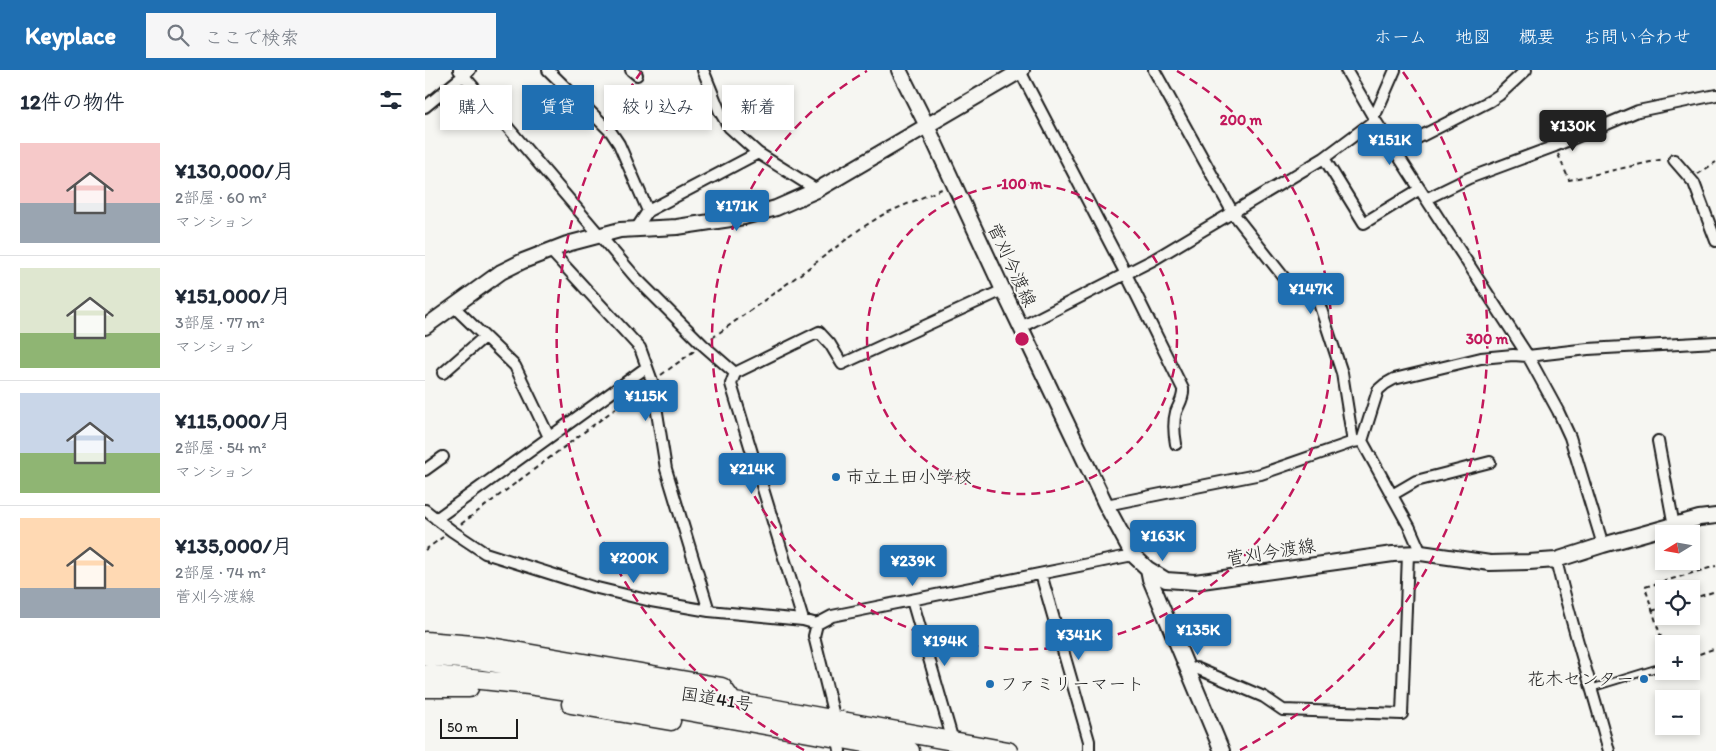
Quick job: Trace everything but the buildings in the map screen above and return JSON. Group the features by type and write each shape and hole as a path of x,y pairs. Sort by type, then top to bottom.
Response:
{"highway":[{"path":"425,641 485,646 722,687 733,702"},
{"name":"国道41号","path":"425,656 484,662 733,702 1008,751"},
{"name":"国道41号","path":"425,674 539,686 802,732 839,745 910,751"},
{"path":"425,688 483,689 777,739 802,732"}],"main road":[{"name":"菅刈今渡線","path":"899,70 1105,505 1133,555 1148,569 1166,580 1195,582 1316,564 1414,553 1490,563 1556,560 1655,531"},
{"path":"425,327 501,272 523,261 567,244 620,230 677,227 744,216 775,208 817,190 1021,71"},
{"name":"菅刈今渡線","path":"1678,525 1716,516"},
{"path":"1148,569 1222,751"}],"street":[{"path":"548,70 615,138 648,211"},
{"path":"703,70 720,112 729,127 758,152 817,190"},
{"path":"1154,70 1233,213 1293,289 1317,297 1342,374 1358,441 1410,528 1414,553 1402,714 1283,710 1264,697 1196,668 1188,670"},
{"path":"1346,70 1373,118 1528,356 1558,411 1570,437 1603,545"},
{"path":"1021,327 1153,260 1324,158 1373,118 1395,70"},
{"path":"1394,150 1490,101 1526,70"},
{"path":"1021,71 1183,389 1183,396 1176,411 1173,429 1176,444"},
{"path":"425,107 464,72 636,278 735,374"},
{"path":"1426,199 1469,178 1555,146 1638,111 1716,95"},
{"path":"636,229 648,211 758,152"},
{"path":"1324,158 1364,223 1420,189"},
{"path":"1673,160 1694,183 1716,241"},
{"path":"551,250 640,348 652,381 666,470 709,611"},
{"path":"803,620 731,384 735,374 819,332 830,344 842,364 1003,290"},
{"path":"453,306 515,366 549,438"},
{"path":"443,373 484,337"},
{"path":"1105,505 1261,474 1358,441 1378,390 1394,379 1481,358 1513,355 1528,356 1587,349 1716,342"},
{"path":"436,519 647,367"},
{"path":"1658,441 1674,525"},
{"path":"425,470 443,457"},
{"path":"1392,495 1416,481 1490,462"},
{"path":"425,510 485,553 593,587 651,601 709,611 803,620 817,624 832,616 1133,555"},
{"path":"1556,560 1567,609 1592,688 1609,751"},
{"path":"1041,574 1089,741 1089,751"},
{"path":"912,600 953,741"},
{"path":"817,624 814,636 835,720 839,745"}],"lane":[{"path":"1592,688 1655,669"}],"path":[{"path":"1555,146 1569,180 1664,159 1673,160"},
{"path":"1694,183 1699,173 1716,162"},
{"path":"425,550 652,381 806,270 860,228 884,214 944,188"},
{"path":"1660,635 1645,587 1716,566"},
{"path":"1700,596 1716,591"},
{"path":"1700,654 1716,648"}],"place":[{"name":"市立土田小学校","path":"836,477"},
{"name":"花木センター","path":"1644,679"},
{"name":"ファミリーマート","path":"990,684"}]}
